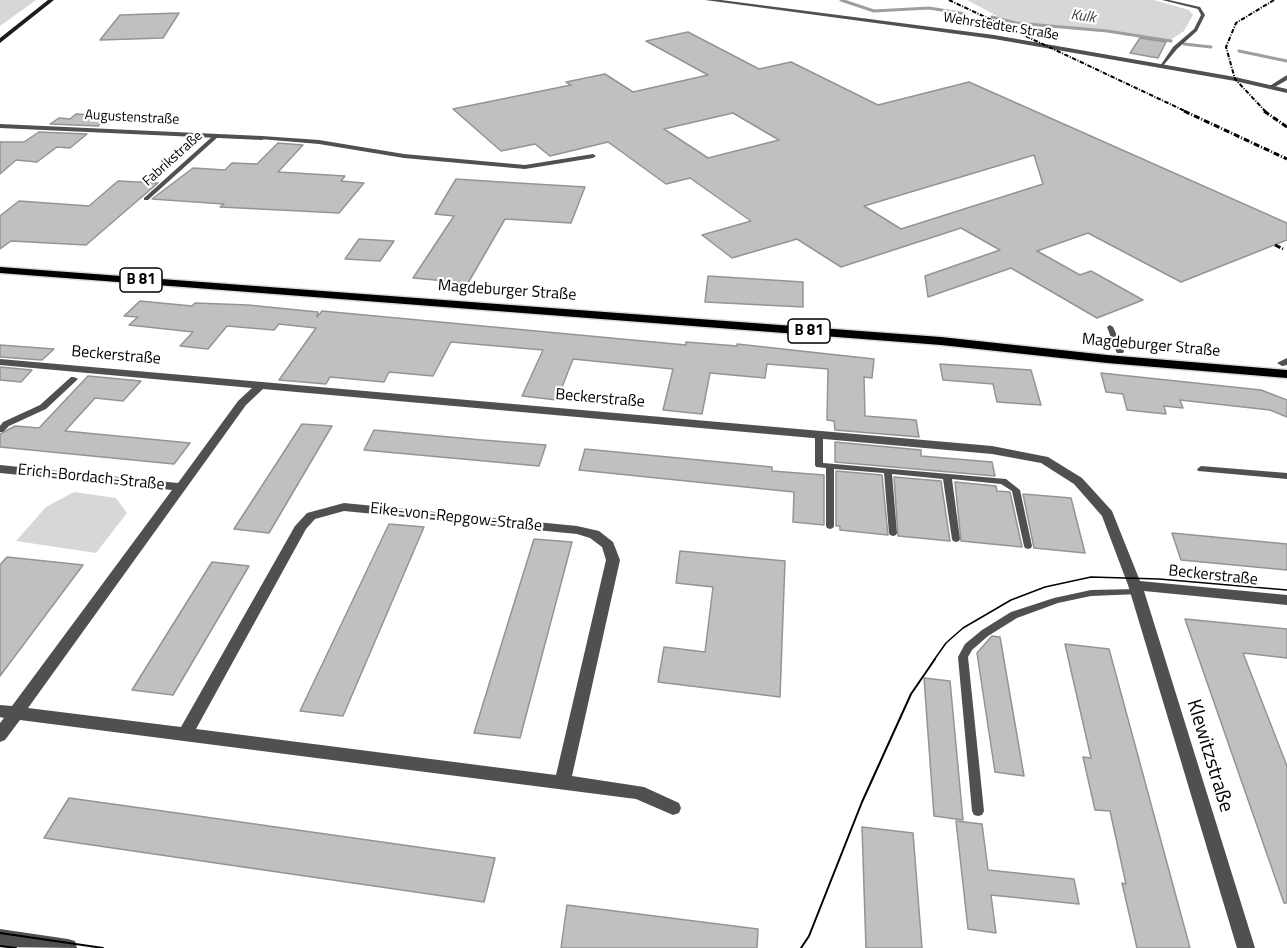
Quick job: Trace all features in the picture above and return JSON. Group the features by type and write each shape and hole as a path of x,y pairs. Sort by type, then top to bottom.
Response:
{"main road":[{"path":"0,41 51,0"},
{"name":"Magdeburger Straße","path":"0,270 1012,348 1107,359 1286,366"},
{"name":"Magdeburger Straße","path":"1012,348 1120,351 1286,366"}],"street":[{"name":"Wehrstedter Straße","path":"708,0 994,37 1162,66 1287,91"},
{"path":"1271,87 1287,77"},
{"name":"Augustenstraße","path":"0,126 262,138"},
{"name":"Beckerstraße","path":"0,362 992,450 1044,460 1078,481 1108,514 1135,585 1287,600"},
{"path":"0,735 8,712 182,487 242,403 260,386"},
{"name":"Erich-Bordach-Straße","path":"0,469 182,487"},
{"name":"Eike-von-Repgow-Straße","path":"185,734 301,526 311,516 344,507 577,530 594,534 608,545 613,560 563,781"},
{"name":"Klewitzstraße","path":"1135,585 1246,948"},
{"path":"8,712 563,781 638,792 673,808"},
{"path":"0,938 68,948"}],"lane":[{"path":"1162,66 1175,48 1196,30 1203,15 1199,8 1164,0"},
{"name":"Fabrikstraße","path":"146,199 216,136"},
{"path":"262,138 319,142 404,156 525,167 593,156"},
{"path":"1110,327 1120,351"},
{"path":"0,430 6,424 44,407 74,379"},
{"path":"819,435 819,465 1003,481 1016,490 1028,546"},
{"path":"830,466 830,526"},
{"path":"1200,469 1287,476"},
{"path":"888,471 892,533"},
{"path":"946,476 956,538"},
{"path":"978,811 963,657 968,647 1014,615 1057,600 1135,585"}],"shaded area":[{"path":"0,0 36,0 0,26"},
{"path":"967,0 1154,0 1189,10 1193,15 1184,31 1169,41 1113,32 1012,24"},
{"path":"74,492 116,498 127,513 96,553 16,541 46,507"}],"building":[{"path":"179,13 163,38 100,40 120,15"},
{"path":"688,32 759,69 791,62 878,105 969,82 1287,223 1287,240 1181,282 1088,233 1037,251 1080,275 1091,271 1143,300 1097,318 1011,268 928,297 925,276 1000,250 961,228 841,267 797,239 732,258 702,235 751,221 690,178 666,184 608,142 550,156 535,144 501,151 453,109 571,85 566,82 605,74 633,92 708,75 646,41","holes":["733,113 779,140 708,158 664,129","1034,155 1043,184 901,229 864,206"]},
{"path":"1140,38 1166,42 1158,58 1130,53"},
{"path":"76,114 111,116 98,126 50,124 59,118 70,119"},
{"path":"39,132 87,134 70,148 57,147 37,162 16,160 0,174 0,142 24,142"},
{"path":"278,143 303,145 278,172 345,176 341,181 364,183 339,213 220,207 224,204 152,199 193,168 225,170 232,163 257,164"},
{"path":"456,179 585,187 571,223 505,219 468,283 413,278 454,216 435,214"},
{"path":"118,181 158,183 86,245 11,241 0,249 0,216 19,201 89,206"},
{"path":"359,239 394,241 380,261 345,259"},
{"path":"708,276 803,282 803,307 705,302"},
{"path":"140,301 192,306 195,303 248,305 318,312 317,317 322,311 686,345 686,342 737,346 737,344 874,359 872,378 864,377 865,416 916,420 919,437 835,430 834,421 827,420 828,369 767,364 765,378 710,373 702,414 663,410 673,369 573,359 557,400 522,396 543,350 451,342 433,376 389,372 384,382 330,377 326,384 279,380 316,328 279,324 274,330 227,326 208,349 180,346 193,332 129,325 138,317 124,316"},
{"path":"0,345 54,349 42,360 0,357"},
{"path":"940,364 1031,370 1041,405 997,402 993,384 943,380"},
{"path":"0,367 32,370 21,382 0,380"},
{"path":"1101,373 1261,390 1287,400 1287,417 1270,410 1180,400 1183,408 1164,406 1166,414 1127,410 1123,394 1106,392"},
{"path":"88,376 141,381 123,401 95,398 65,431 190,443 174,464 0,447 0,434 15,426 39,428"},
{"path":"302,424 332,426 269,533 234,529"},
{"path":"374,430 546,445 539,466 364,450"},
{"path":"835,442 921,450 921,456 992,462 995,476 835,462"},
{"path":"585,449 772,467 772,471 824,475 824,525 793,522 794,492 579,470"},
{"path":"836,471 882,475 888,535 840,530 840,526 836,526"},
{"path":"894,477 941,481 950,541 898,536"},
{"path":"955,482 996,486 997,491 1010,492 1022,547 961,541"},
{"path":"1023,494 1071,498 1085,553 1034,548"},
{"path":"389,524 424,527 343,716 300,711"},
{"path":"1172,533 1287,544 1287,570 1181,560"},
{"path":"534,539 572,542 520,738 474,733"},
{"path":"680,551 785,561 780,697 658,682 664,647 705,652 713,587 676,583"},
{"path":"7,557 83,565 0,676 0,565"},
{"path":"212,562 249,566 173,695 132,690"},
{"path":"1185,619 1287,629 1287,658 1243,653 1287,766 1287,903 1284,903"},
{"path":"992,636 1000,637 1024,776 995,772 977,653"},
{"path":"1065,644 1109,649 1190,948 1137,948 1122,883 1126,884 1110,811 1095,810 1083,757 1091,758"},
{"path":"924,678 950,681 963,820 934,816"},
{"path":"69,798 495,858 484,902 44,838"},
{"path":"956,821 982,824 988,870 1074,879 1079,904 991,895 996,933 968,929"},
{"path":"862,827 913,833 922,948 866,948"},
{"path":"567,905 758,929 757,948 561,948"}],"waterway":[{"name":"Kulk","path":"841,0 874,11 929,8 966,14"},
{"name":"Kulk","path":"992,17 1016,23 1107,31 1171,41"},
{"name":"Kulk","path":"1184,44 1211,47"},
{"name":"Kulk","path":"1239,51 1287,61"}],"tram line":[{"path":"934,660 946,643 963,628 1011,600 1045,587 1091,577 1159,579 1287,590"},
{"path":"801,948 809,936 862,802 911,694 935,659"},
{"path":"0,933 103,948"},
{"path":"0,946 16,948"}],"railway":[{"path":"949,0 1187,112"},
{"path":"1266,112 1235,79 1226,47 1236,23 1274,0"},
{"path":"1184,111 1287,159"},
{"path":"1264,111 1287,127"},
{"path":"1275,245 1283,249"}]}
